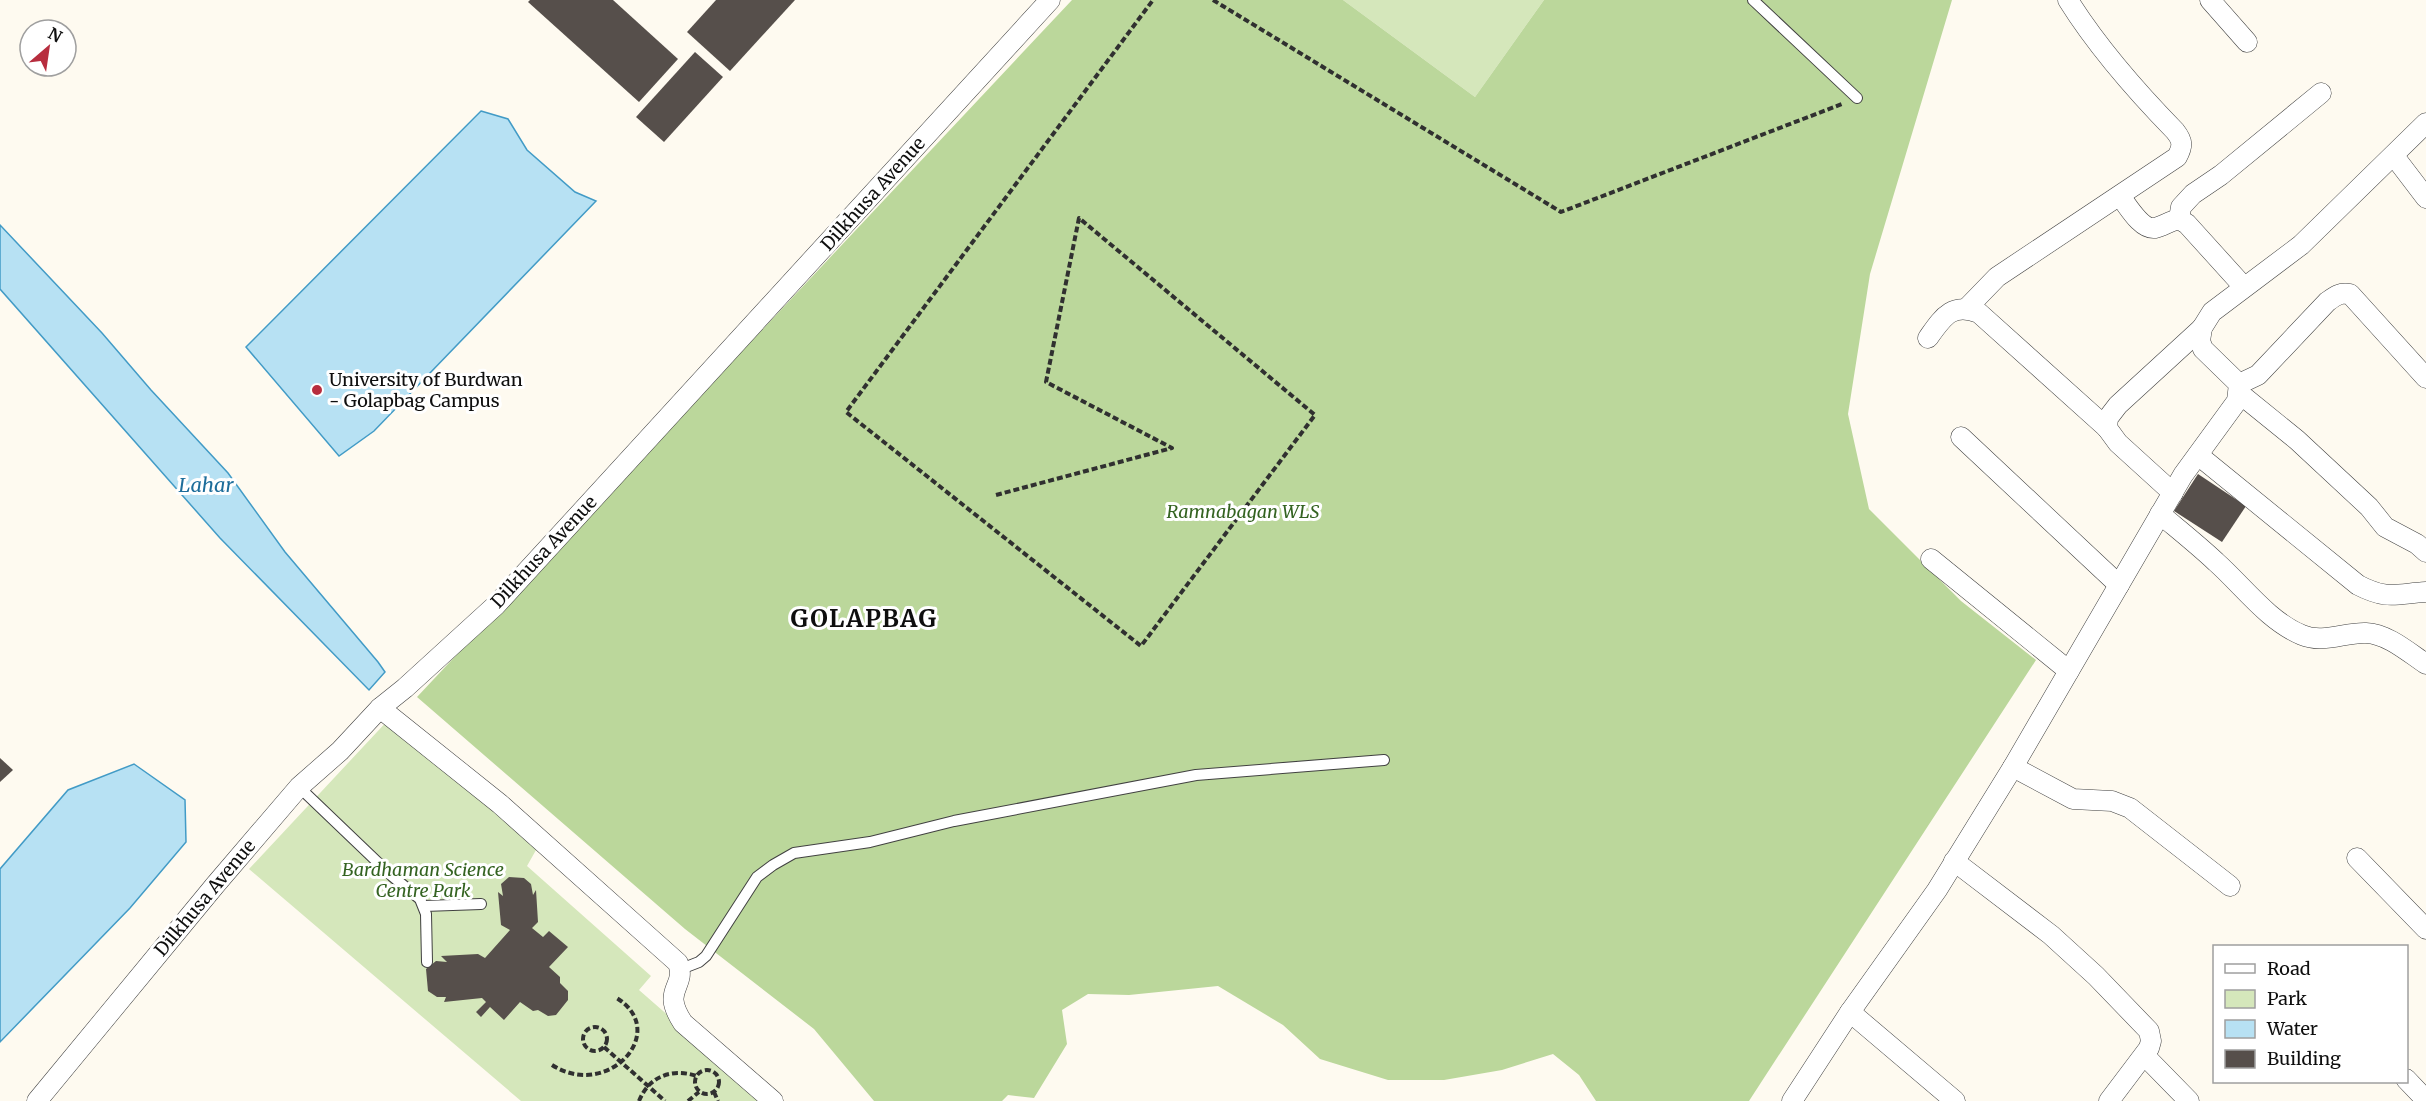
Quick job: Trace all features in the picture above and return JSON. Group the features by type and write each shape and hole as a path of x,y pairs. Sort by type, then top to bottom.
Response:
{"street":[{"name":"Dilkhusa Avenue","path":"37,1101 216,884 299,788 340,751 380,708 496,605 1050,0"},
{"path":"1928,338 1950,312 1967,308 1997,277 2177,157 2182,147 2181,139 2128,82 2085,28 2068,0"},
{"path":"2210,0 2247,42"},
{"path":"2179,219 2181,207 2193,194 2221,175 2321,93"},
{"path":"2107,428 2108,418 2118,405 2202,328 2212,312 2301,245 2426,123"},
{"path":"2394,156 2426,198"},
{"path":"2121,195 2142,224 2148,227 2156,228 2179,219"},
{"path":"2179,219 2187,224 2244,287"},
{"path":"1792,1101 1850,1012 1937,890 2013,767 2172,493 2237,401 2239,389 2258,375 2327,302 2336,295 2344,293 2350,294 2426,378"},
{"path":"1967,308 1979,313 2107,428 2118,443 2172,493"},
{"path":"2202,328 2200,341 2203,349 2239,389 2369,507 2385,527 2417,544 2426,552"},
{"path":"1961,437 2119,585"},
{"path":"2198,455 2358,585 2388,597 2426,592"},
{"path":"2160,514 2290,630 2306,637 2327,638 2366,633 2395,642 2426,664"},
{"path":"1931,560 2069,671"},
{"path":"380,708 500,804 678,963 681,969 672,998 674,1008 683,1023 772,1101"},
{"path":"2013,767 2073,799 2112,801 2130,808 2230,886"},
{"path":"2357,858 2426,929"},
{"path":"1954,861 2051,935 2096,976 2149,1031 2151,1041 2145,1056 2109,1101"},
{"path":"1850,1012 1955,1101"},
{"path":"2145,1056 2189,1101"},
{"path":"2408,1081 2425,1097"}],"lane":[{"path":"1753,0 1857,98"},
{"path":"681,969 706,957 757,878 773,865 794,853 870,842 954,821 1196,775 1384,760"},
{"path":"299,788 420,900 426,914 427,962"},
{"path":"424,906 482,904"}],"path":[{"path":"996,495 1172,448 1046,382 1078,218 1315,415 1141,646 846,412 1153,0"},
{"path":"1213,0 1562,212 1857,98"},
{"path":"615,997 630,1012 637,1032 634,1052 621,1072"},
{"path":"592,1027 601,1029 607,1037 604,1047 595,1051 586,1047 583,1040 586,1031 592,1027"},
{"path":"604,1047 665,1101"},
{"path":"552,1065 574,1080"},
{"path":"714,1092 705,1094 699,1091 695,1083 697,1076 706,1070 715,1072 719,1081 714,1092 718,1101"},
{"path":"639,1101 648,1086 666,1074 678,1072 697,1076"},
{"path":"688,1101 699,1091"}],"green space":[{"name":"Ramnabagan WLS","path":"1072,0 1343,0 1475,97 1544,0 1952,0 1870,274 1848,414 1869,509 1961,601 2036,660 1749,1101 1596,1101 1579,1075 1553,1054 1502,1070 1444,1080 1388,1080 1320,1059 1283,1025 1218,986 1129,995 1088,994 1062,1010 1067,1044 1034,1098 1008,1095 1002,1101 874,1101 814,1029 685,929 417,697"},
{"path":"1343,0 1544,0 1475,97"},
{"name":"Bardhaman Science Centre Park","path":"391,717 540,843 527,866 651,976 639,990 766,1101 521,1101 249,869"}],"water":[{"path":"481,111 508,119 527,150 575,192 596,201 374,431 339,456 246,347"},
{"name":"Lahar","path":"0,225 102,333 228,473 285,552 378,662 385,672 369,690 220,538 0,289"},
{"path":"134,764 185,800 186,842 130,908 0,1042 0,869 68,790"}],"building":[{"path":"530,0 613,0 678,59 639,102 528,2"},
{"path":"716,0 795,0 730,71 687,32"},
{"path":"695,52 723,77 664,142 636,117"},
{"path":"2198,474 2246,506 2222,542 2174,511"},
{"path":"0,758 13,770 0,782"},
{"path":"509,877 524,878 531,884 533,895 536,890 538,922 532,928 543,937 549,931 568,947 549,967 560,977 560,983 568,991 568,1000 556,1015 548,1016 538,1010 533,1011 520,1002 504,1020 490,1007 481,1017 476,1012 486,1002 482,998 444,1002 446,997 437,997 428,991 426,969 436,961 447,962 441,956 478,954 485,958 510,930 501,925 498,892 503,896 501,884"}],"place":[{"name":"University of Burdwan - Golapbag Campus","path":"317,390"}],"district":[{"name":"GOLAPBAG","path":"864,619"}]}
